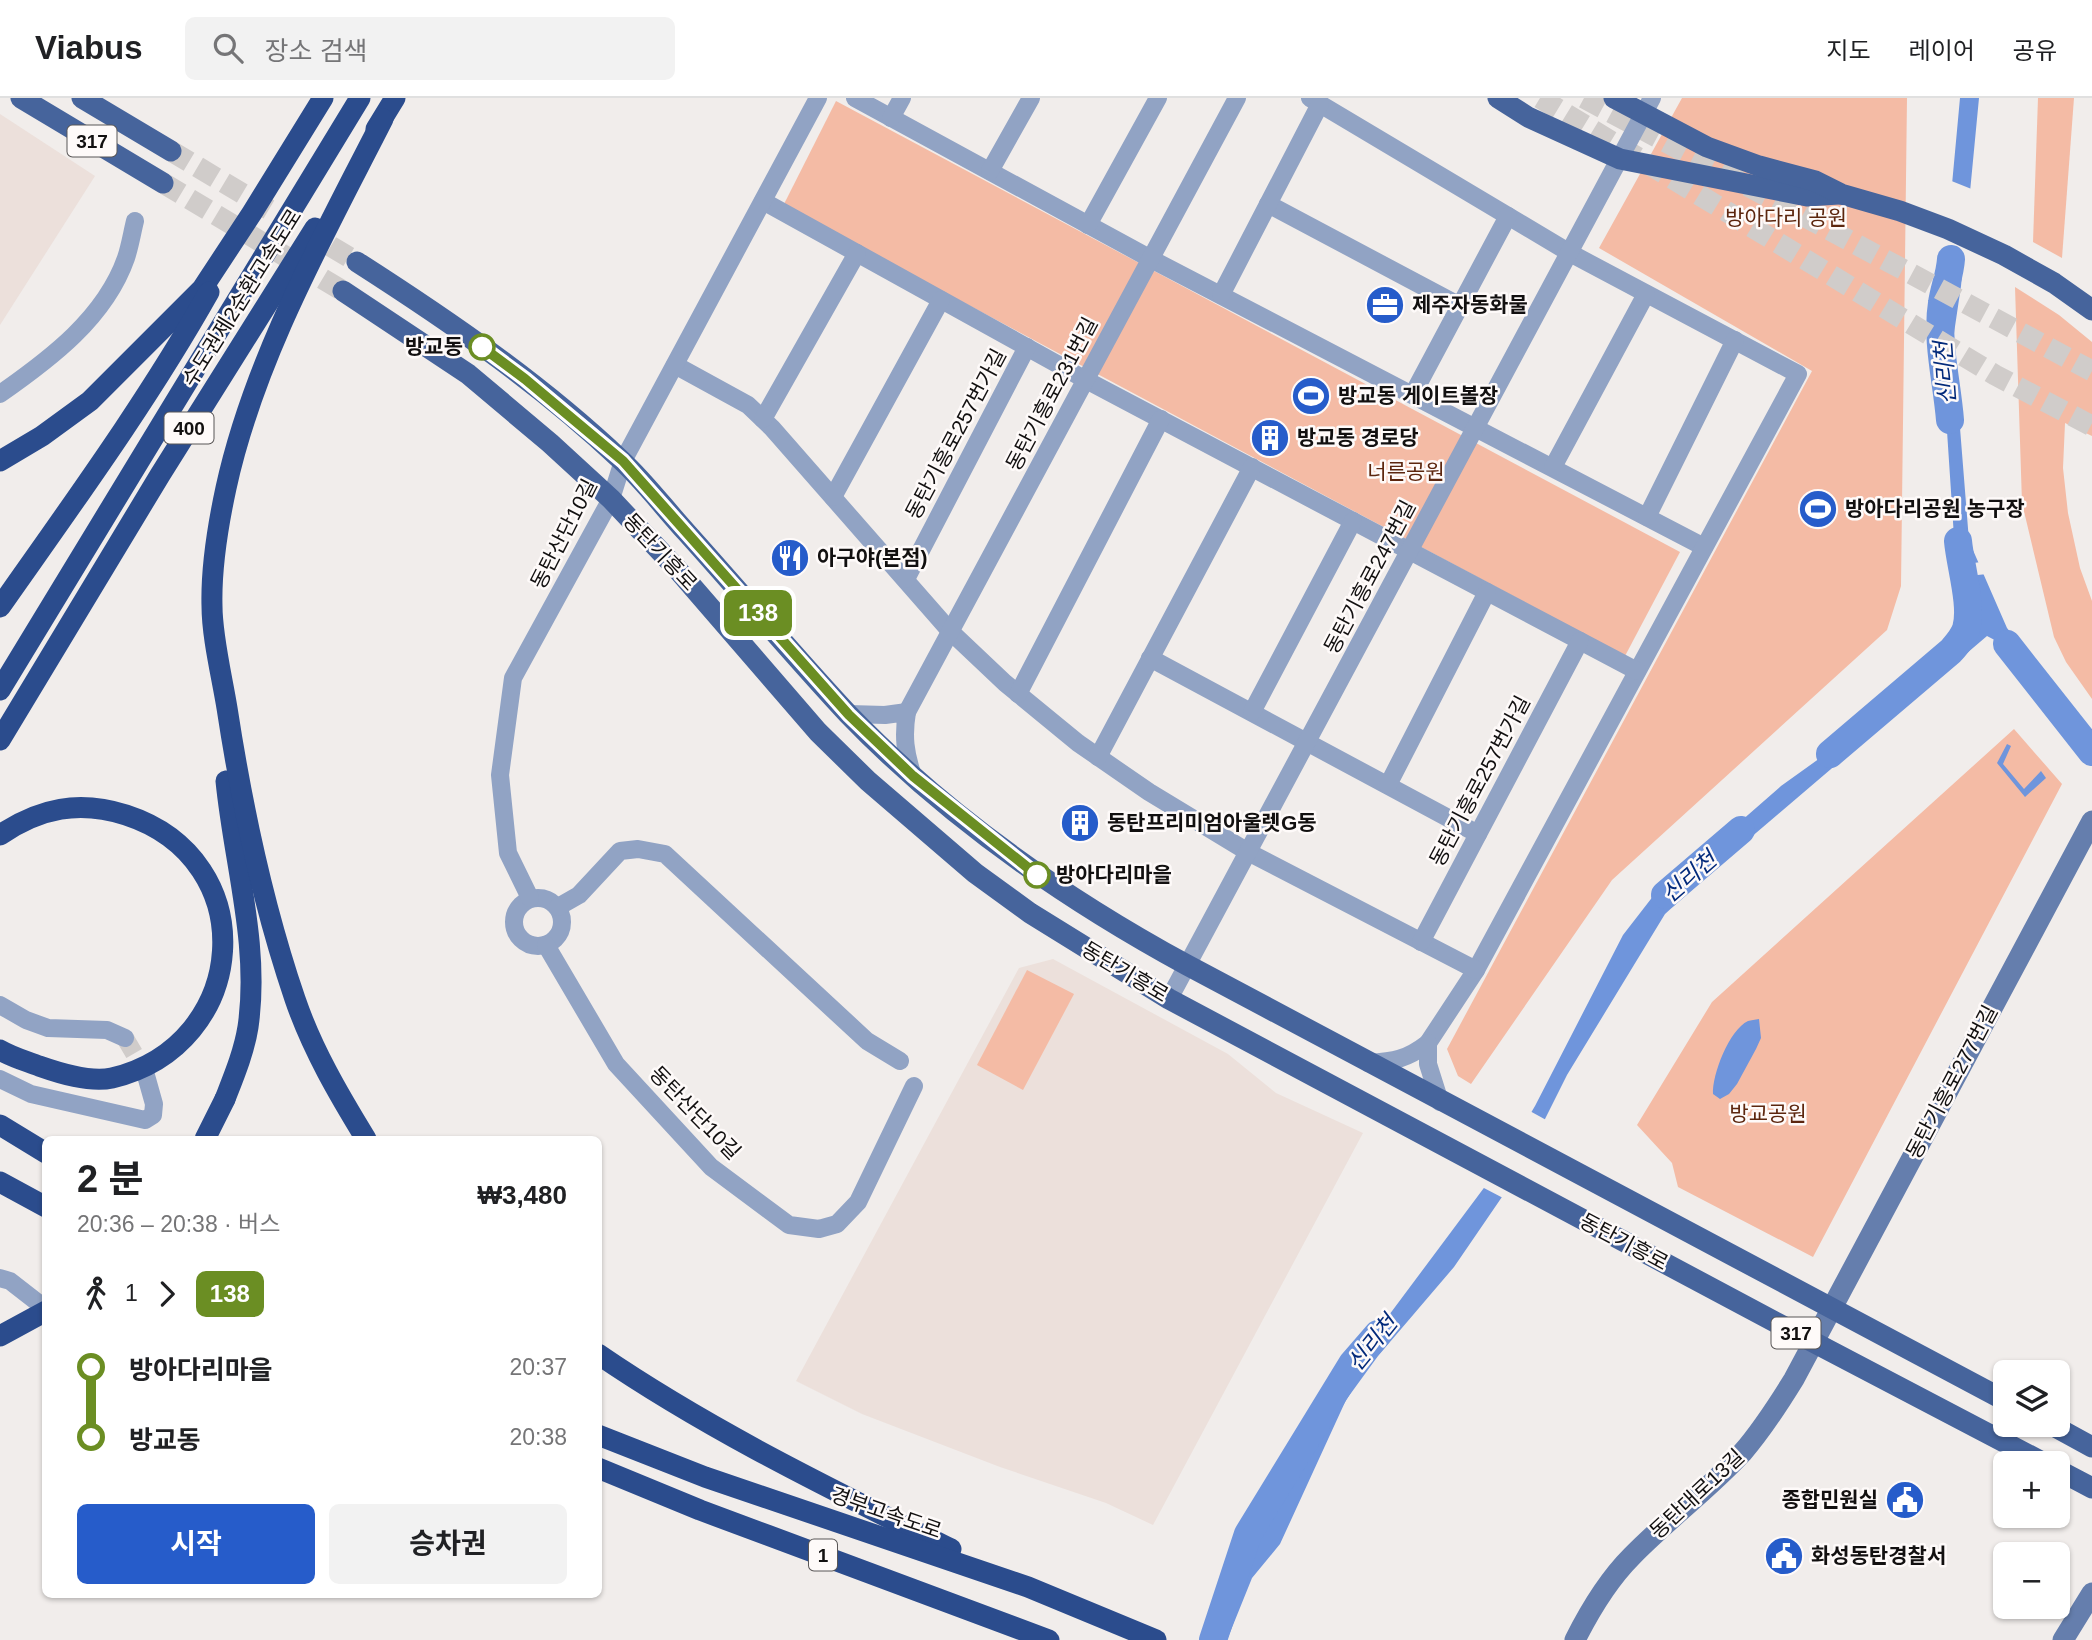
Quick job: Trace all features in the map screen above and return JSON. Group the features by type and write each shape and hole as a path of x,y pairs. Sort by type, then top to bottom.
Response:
{"highway":[{"path":"0,461 42,436 90,401 202,289 323,98"},
{"name":"수도권제2순환고속도로","path":"0,690 360,98"},
{"name":"수도권제2순환고속도로","path":"0,740 153,485 395,98"},
{"path":"206,1136 239,1063 248,1027 250,969 243,888 229,808 212,607 216,549 226,487 252,399 318,247 383,119"},
{"path":"0,607 166,367 252,213"},
{"path":"212,607 238,785 272,922 296,1000 319,1055 364,1136"},
{"path":"0,835 17,824 51,810 108,810 146,822 185,850 207,878 223,926 223,955 212,997 190,1034 161,1058 110,1079 67,1076 0,1050"},
{"path":"0,1125 42,1151"},
{"path":"0,1182 42,1205"},
{"path":"0,1336 42,1312"},
{"path":"602,1357 701,1419 835,1491 1028,1587"},
{"name":"경부고속도로","path":"602,1437 705,1476 1028,1587 1156,1640"},
{"name":"1","path":"602,1470 700,1510 1049,1640"}],"main road":[{"name":"317","path":"21,98 163,183"},
{"name":"317","path":"82,98 171,151"},
{"path":"1498,98 1528,117 1620,159 1807,196 1841,194"},
{"path":"1614,98 1648,106 1707,147 1759,166 1815,181 1841,194 1900,211 2004,255 2054,283 2092,310"},
{"name":"동탄기흥로","path":"357,262 457,329 525,379 623,461 849,715 913,776 1037,875 1119,928 1187,965 1830,1310 1993,1394"},
{"name":"동탄기흥로","path":"344,291 468,374 550,443 611,499 677,569 818,732 868,781 975,873 1030,913 1169,999 2022,1451"},
{"path":"2070,1435 2092,1447"},
{"path":"2070,1476 2092,1488"}],"street":[{"name":"동탄산단10길","path":"530,898 508,853 500,775 513,678 611,499 623,461 818,98"},
{"path":"855,98 1151,259 1704,547"},
{"path":"891,118 902,98"},
{"path":"990,171 1031,98"},
{"path":"1088,225 1158,98"},
{"name":"동탄기흥로231번길","path":"907,712 1237,98"},
{"path":"1222,295 1268,204 1315,101 1570,253 1798,373 1476,970 1428,1043 1416,1053 1399,1061 1368,1063"},
{"name":"동탄기흥로247번길","path":"1169,999 1648,106"},
{"path":"763,201 1086,380 1637,671"},
{"path":"1268,204 1460,306"},
{"path":"1413,394 1508,216"},
{"path":"0,394 37,369 74,337 109,293 126,258 135,221"},
{"path":"763,419 857,253"},
{"path":"1553,467 1646,294"},
{"path":"833,497 941,300"},
{"path":"1647,517 1735,340"},
{"name":"동탄기흥로257번가길","path":"906,579 1027,347"},
{"path":"675,365 748,405 950,631 1018,694 1098,757 1248,852 1476,970"},
{"path":"1018,694 1161,419"},
{"path":"1098,757 1252,467"},
{"path":"1252,712 1353,521"},
{"path":"1388,785 1488,592"},
{"name":"동탄기흥로257번가길","path":"1421,942 1580,641"},
{"path":"1150,658 1478,834"},
{"path":"849,715 907,712 904,734 906,754 913,776"},
{"name":"동탄기흥로277번길","path":"1813,1342 2092,821"},
{"path":"558,907 579,895 620,850 638,849 665,854 867,1041 900,1061"},
{"path":"530,898 546,898 558,907 563,922 562,929 552,942 537,946 522,940 514,925 517,909 530,898"},
{"name":"동탄산단10길","path":"545,945 616,1064 711,1167 789,1225 819,1229 837,1224 858,1202 914,1087"},
{"path":"0,1005 26,1020 48,1028 107,1030 125,1038"},
{"path":"1428,1043 1430,1072 1440,1101"},
{"path":"0,1079 31,1094 145,1120 153,1115 154,1104 145,1072"},
{"path":"0,1278 10,1281 42,1307"},
{"name":"동탄대로13길","path":"1574,1640 1599,1598 1630,1558 1718,1477 1758,1435 1794,1379 1813,1342"},
{"path":"2063,1640 2092,1593"}],"shaded area":[{"path":"0,114 95,176 0,325"},
{"path":"1053,959 1228,1054 1276,1093 1363,1133 1153,1525 1106,1503 1000,1467 862,1414 796,1381 1019,968"}],"green space":[{"name":"방아다리 공원","path":"1682,98 1907,98 1901,586 1887,630 1612,880 1471,1084 1458,1076 1447,1049 1812,371 1599,248"},
{"path":"2038,98 2074,98 2062,258 2033,242"},
{"name":"너른공원","path":"836,101 1680,552 1625,656 783,206"},
{"path":"2015,287 2059,315 2092,342 2092,436 2065,423 2063,468 2068,513 2080,568 2092,601 2092,699 2066,662 2054,637 2022,503"},
{"name":"방교공원","path":"2014,729 2062,784 1813,1257 1678,1187 1672,1163 1637,1125 1712,1002"},
{"path":"1027,970 1074,994 1023,1090 977,1065"}],"water":[{"path":"1960,98 1979,98 1961,286 1953,340 1969,541 2007,628 2092,735 2092,744 2006,646 1987,636 1665,914 1567,1075 1517,1175 1454,1267 1378,1356 1346,1400 1280,1544 1252,1578 1227,1640 1211,1640 1239,1560 1262,1512 1354,1362 1501,1165 1512,1167 1504,1158 1535,1106 1623,935 1654,895 1670,890 1712,855 1717,842 1781,786 1855,733 1885,707 1907,694 1919,691 1980,627 1955,552 1947,431 1944,271"},
{"path":"2007,744 2011,746 2003,764 2024,789 2041,771 2046,778 2025,797 1997,763"},
{"path":"1759,1019 1761,1038 1756,1049 1737,1084 1729,1094 1720,1099 1713,1094 1713,1086 1728,1043 1741,1026 1748,1021"}],"pier":[{"path":"1949,180 1974,190 1965,280 1940,269"},
{"path":"1982,562 1987,574 1959,577 1955,565"},
{"path":"1528,1110 1548,1121 1505,1199 1482,1187 1498,1162 1507,1162 1502,1160 1501,1156"}],"waterway":[{"name":"신리천","path":"1950,420 1940,317 1951,259"},
{"name":"신리천","path":"1830,754 1951,651 1963,635 1968,609 1958,541"},
{"path":"2007,644 2092,752"},
{"name":"신리천","path":"1665,895 1741,830"},
{"name":"신리천","path":"1213,1640 1248,1534 1352,1364 1378,1334"}],"tunnel":[{"path":"1540,98 1995,375 2092,426"},
{"path":"1584,98 2092,371"},
{"path":"171,151 357,262"},
{"path":"163,183 343,291"},
{"path":"125,1038 145,1072"}],"bus line":[{"name":"138","path":"482,347 525,379 623,461 849,715 952,810 1037,875"}],"place":[{"name":"제주자동화물","path":"1385,305"},
{"name":"방교동","path":"482,347"},
{"name":"방교동 게이트볼장","path":"1311,396"},
{"name":"방교동 경로당","path":"1270,438"},
{"name":"방아다리공원 농구장","path":"1818,509"},
{"name":"아구야(본점)","path":"790,558"},
{"name":"동탄프리미엄아울렛G동","path":"1080,823"},
{"name":"방아다리마을","path":"1037,875"},
{"name":"종합민원실","path":"1905,1500"},
{"name":"화성동탄경찰서","path":"1784,1556"}]}
